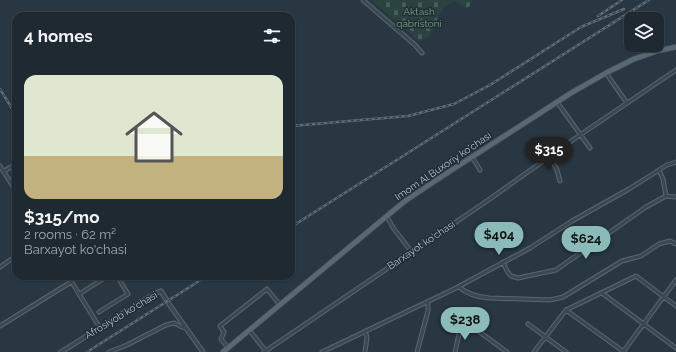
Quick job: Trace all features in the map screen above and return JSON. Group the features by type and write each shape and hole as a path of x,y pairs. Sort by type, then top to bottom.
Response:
{"main road":[{"name":"Imom Al Buxoriy ko'chasi","path":"223,352 411,197 557,102 606,73 634,59 657,51 676,47"}],"street":[{"path":"363,0 415,45 422,53"},
{"name":"Barxayot ko'chasi","path":"265,352 676,70"},
{"path":"606,73 627,103"},
{"path":"557,102 590,148"},
{"path":"472,157 480,170"},
{"path":"550,157 557,170 560,181"},
{"path":"322,352 459,287 530,248 572,221 667,165 676,162"},
{"path":"0,166 12,185"},
{"path":"4,171 12,166"},
{"path":"659,170 663,179 666,196"},
{"path":"503,262 511,276 518,278 556,270 587,250 602,237 646,207 666,196 676,197"},
{"path":"387,217 394,229 412,251"},
{"path":"459,287 466,292 484,298 550,300 570,294 622,261 641,256 659,244 670,241 676,244"},
{"path":"0,266 12,258"},
{"path":"534,352 566,310 636,276 676,306"},
{"path":"79,294 102,280"},
{"path":"99,312 128,294 119,280"},
{"path":"566,310 623,352 676,280"},
{"path":"0,326 71,282 100,328"},
{"path":"228,348 221,340 224,332 220,326 267,289 280,305"},
{"name":"Afrosiyob ko'chasi","path":"61,352 161,291 186,328"},
{"path":"602,293 676,348"},
{"path":"417,352 428,311 428,302"},
{"path":"455,352 461,325 466,322 507,352"},
{"path":"109,352 127,345 166,325 174,323 186,328 203,352"},
{"path":"528,324 566,352"},
{"path":"249,330 265,352"},
{"path":"365,331 367,337 365,352"}],"green space":[{"name":"Aktash qabristoni","path":"371,0 473,0 468,9 454,1 445,6 440,13 430,36 419,41"}],"railway":[{"path":"598,16 622,0"},
{"path":"295,224 649,0"},
{"path":"295,126 408,116 454,104 490,85 581,27 624,9"},
{"path":"0,89 12,108"},
{"path":"87,352 201,280"}]}
